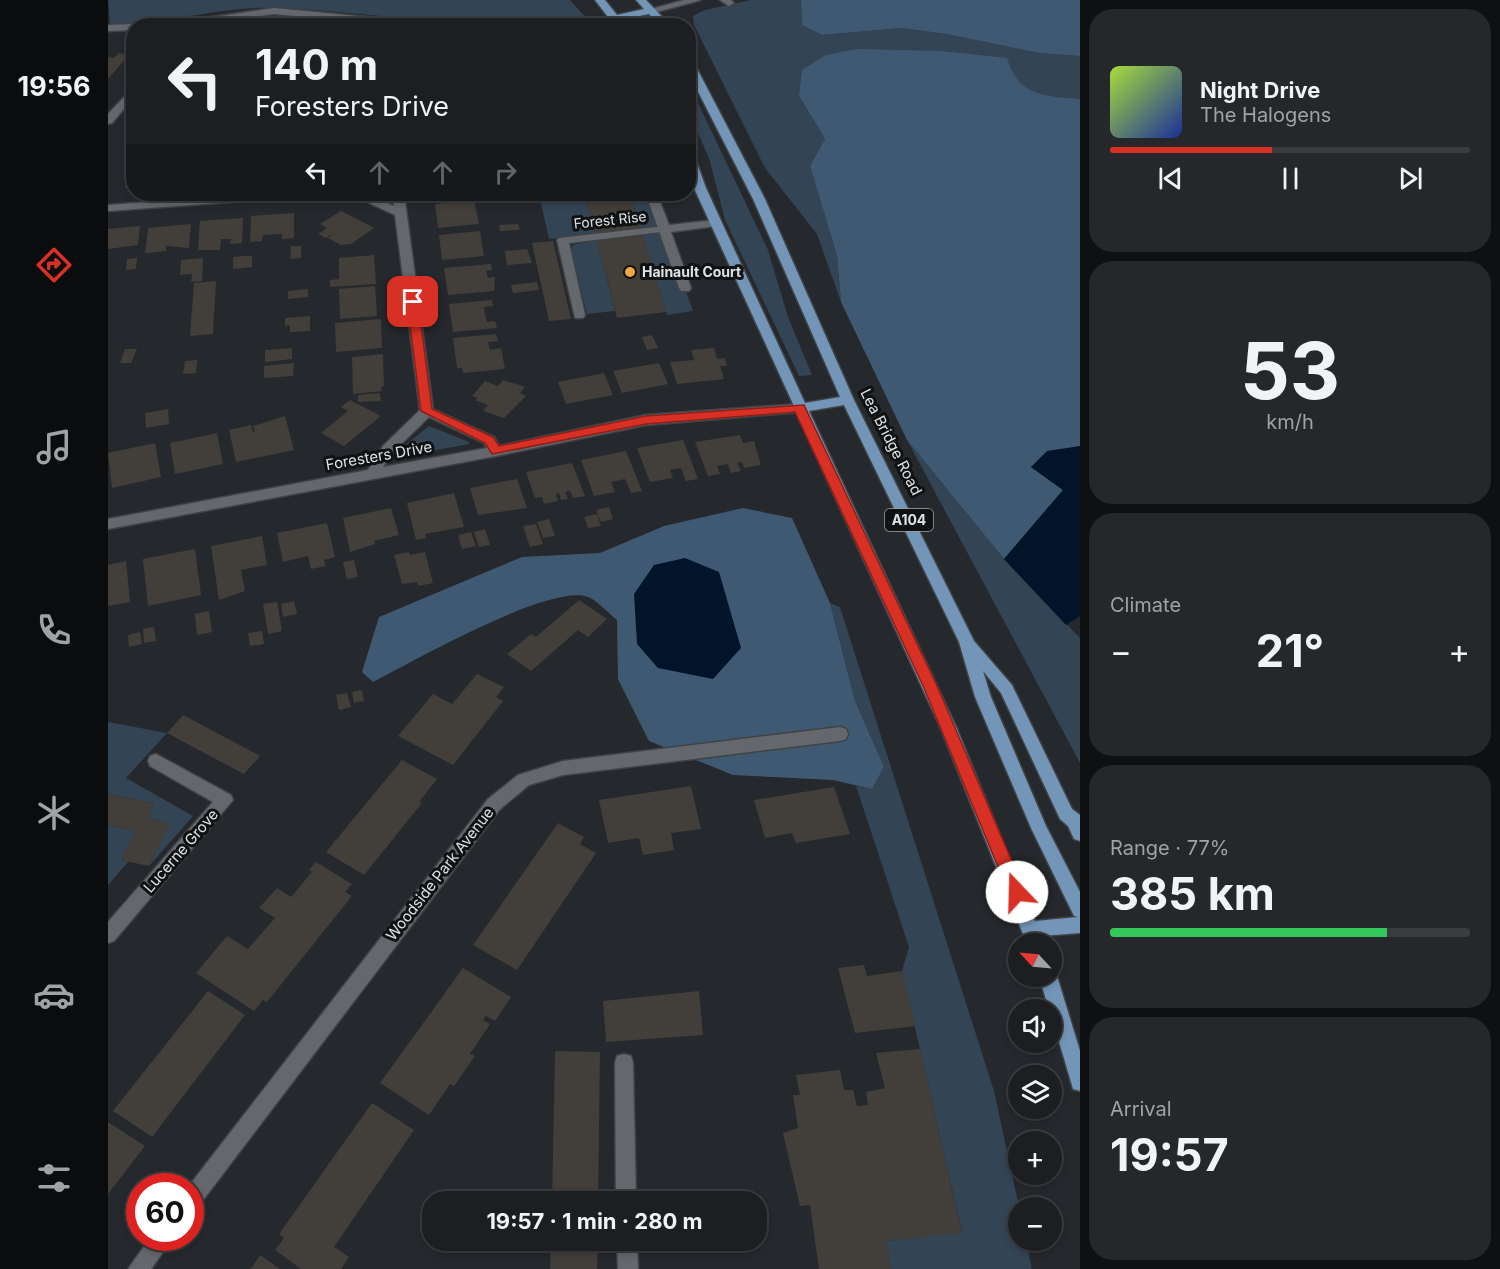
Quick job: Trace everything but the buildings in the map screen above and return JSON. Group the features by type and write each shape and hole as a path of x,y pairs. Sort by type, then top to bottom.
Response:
{"main road":[{"path":"600,0 615,18"},
{"path":"641,0 660,18"},
{"path":"639,18 653,10"},
{"name":"Lea Bridge Road","path":"696,76 759,199 848,400 967,642 983,697 1039,828 1080,909"},
{"path":"696,176 799,408 944,719 1033,933"},
{"path":"799,408 848,400"},
{"name":"A104","path":"967,642 1007,689 1066,814 1075,821 1080,834"},
{"path":"1047,933 1080,925"},
{"path":"1051,987 1080,1082"}],"street":[{"path":"653,10 696,0"},
{"path":"221,18 274,11 346,18"},
{"path":"108,28 126,27"},
{"path":"110,116 126,99"},
{"path":"108,208 204,201"},
{"path":"373,201 402,214"},
{"path":"399,201 426,411"},
{"name":"Forest Rise","path":"655,201 685,288"},
{"name":"Forest Rise","path":"579,315 563,240 716,223"},
{"name":"Foresters Drive","path":"108,524 496,451 646,420 799,408"},
{"path":"426,411 489,440 496,451"},
{"path":"373,473 388,449 426,411"},
{"name":"Woodside Park Avenue","path":"204,1183 494,804 524,780 563,768 840,734"},
{"name":"Lucerne Grove","path":"108,935 225,800 156,761"},
{"path":"624,1063 626,1191"},
{"path":"138,1269 153,1251"},
{"path":"627,1251 628,1269"}],"shaded area":[{"path":"108,0 570,0 586,18 398,18 312,10 252,8 178,18 126,18 126,24 110,24"},
{"path":"751,0 801,0 802,25 822,35 902,28 946,34 1039,53 1080,56 1080,99 1033,94 1012,76 799,96 825,139 810,166 837,256 841,302 817,234 765,168 696,29 696,18 693,16 705,10"},
{"path":"801,0 1080,0 1080,56 1039,53 946,34 902,28 822,35 802,25"},
{"path":"857,49 941,51 1007,58 1018,81 1026,87 1044,95 1080,99 1080,446 1031,467 1063,490 1004,559 907,440 841,302 837,256 810,166 825,139 799,96 802,70 826,55"},
{"path":"696,99 768,250 788,317 812,375 799,376 725,220 709,158 696,129"},
{"path":"541,201 587,201 596,235 549,239"},
{"path":"632,201 654,201 693,311 667,315"},
{"path":"597,240 615,311 587,314 571,250 573,245"},
{"path":"429,426 469,442 469,444 400,457 399,450"},
{"path":"907,440 1004,559 1080,638 1080,763"},
{"path":"1080,446 1080,616 1066,625 1004,559 1063,490 1031,467 1047,451"},
{"path":"743,508 792,518 830,603 855,701 884,767 872,789 833,780 733,775 649,741 618,679 617,620 588,597 569,596 514,612 373,682 362,672 379,617 522,557 600,553 664,526"},
{"path":"685,558 719,572 741,648 713,679 658,668 637,644 634,594 654,565"},
{"path":"830,603 840,607 994,1091 1008,1156 1008,1185 1014,1185 1017,1197 1008,1197 1008,1251 1028,1251 1032,1269 891,1269 886,1241 962,1232 902,971 909,947 856,786 872,789 884,767 855,701"},
{"path":"108,722 167,733 126,778 193,816 149,866 169,823 147,818 154,803 108,794"},
{"path":"108,825 135,831 121,860 129,861 108,885"}],"place":[{"name":"Hainault Court","path":"630,272"}],"route":[{"path":"413,302 426,411 489,440 496,451 646,420 749,410 799,408 885,586 931,688 1017,892"}]}
